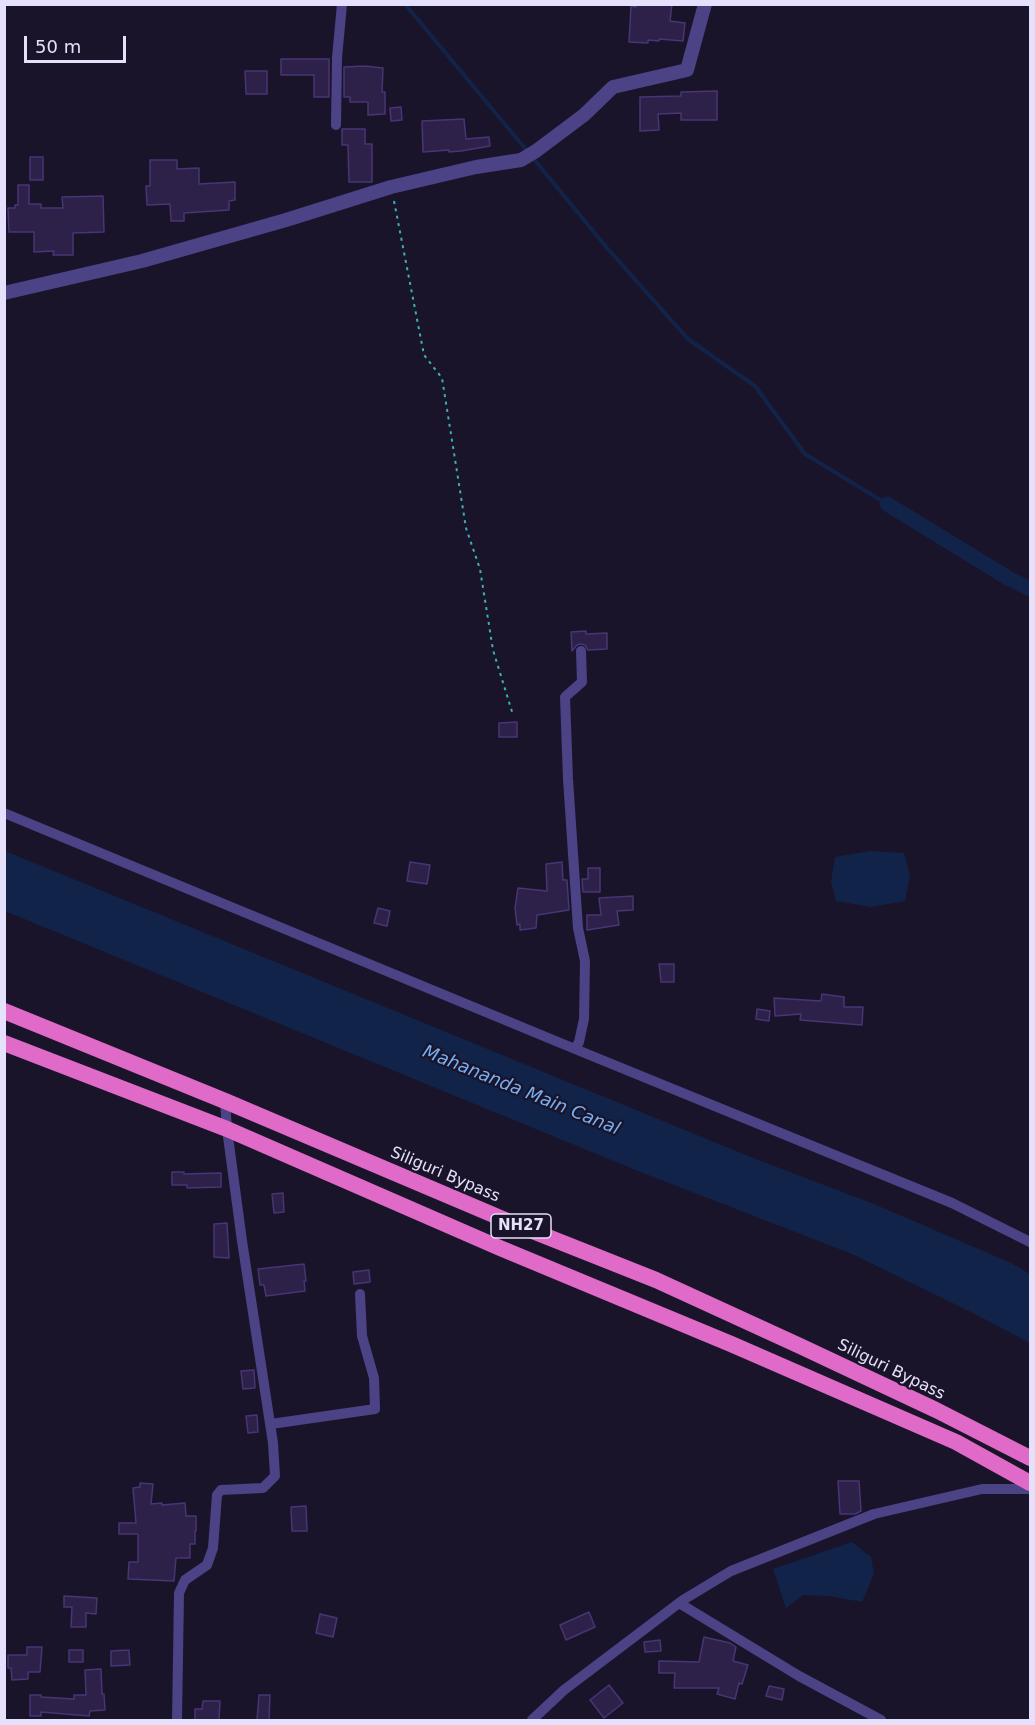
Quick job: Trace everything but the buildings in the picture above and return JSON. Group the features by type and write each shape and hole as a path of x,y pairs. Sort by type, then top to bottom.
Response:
{"highway":[{"name":"Siliguri Bypass","path":"4,1011 225,1101 510,1222 656,1280 831,1361 1030,1458"},
{"name":"NH27","path":"4,1043 226,1129 500,1248 731,1344 956,1442 1030,1483"}],"street":[{"path":"336,124 337,58 342,4"},
{"path":"4,293 142,261 391,187 476,167 521,160 584,115 613,87 687,70 705,4"},
{"path":"576,1049 584,1019 585,961 578,928 574,876 565,697 582,682 581,651"},
{"path":"4,813 952,1203 1030,1242"},
{"path":"177,1720 179,1593 185,1580 207,1565 213,1548 217,1495 221,1490 263,1488 275,1476 271,1424 226,1129 225,1101"},
{"path":"271,1424 375,1409 374,1378 362,1336 360,1294"},
{"path":"532,1720 564,1690 679,1603 731,1571 874,1514 982,1489 1030,1489"},
{"path":"679,1603 799,1676 881,1720"}],"path":[{"path":"391,187 424,355 442,378 466,528 480,569 493,650 513,715"}],"water":[{"name":"Mahananda Main Canal","path":"5,851 753,1158 874,1204 1011,1263 1030,1274 1030,1343 852,1254 638,1171 5,911"},
{"path":"871,851 904,853 910,876 905,901 871,907 836,901 831,882 835,857"},
{"path":"852,1542 871,1557 874,1574 862,1602 829,1596 803,1595 786,1608 773,1569"}],"waterway":[{"path":"405,4 528,152"},
{"path":"532,157 607,248 688,339 755,386 805,454 887,504"},
{"path":"887,504 1030,589"}]}
